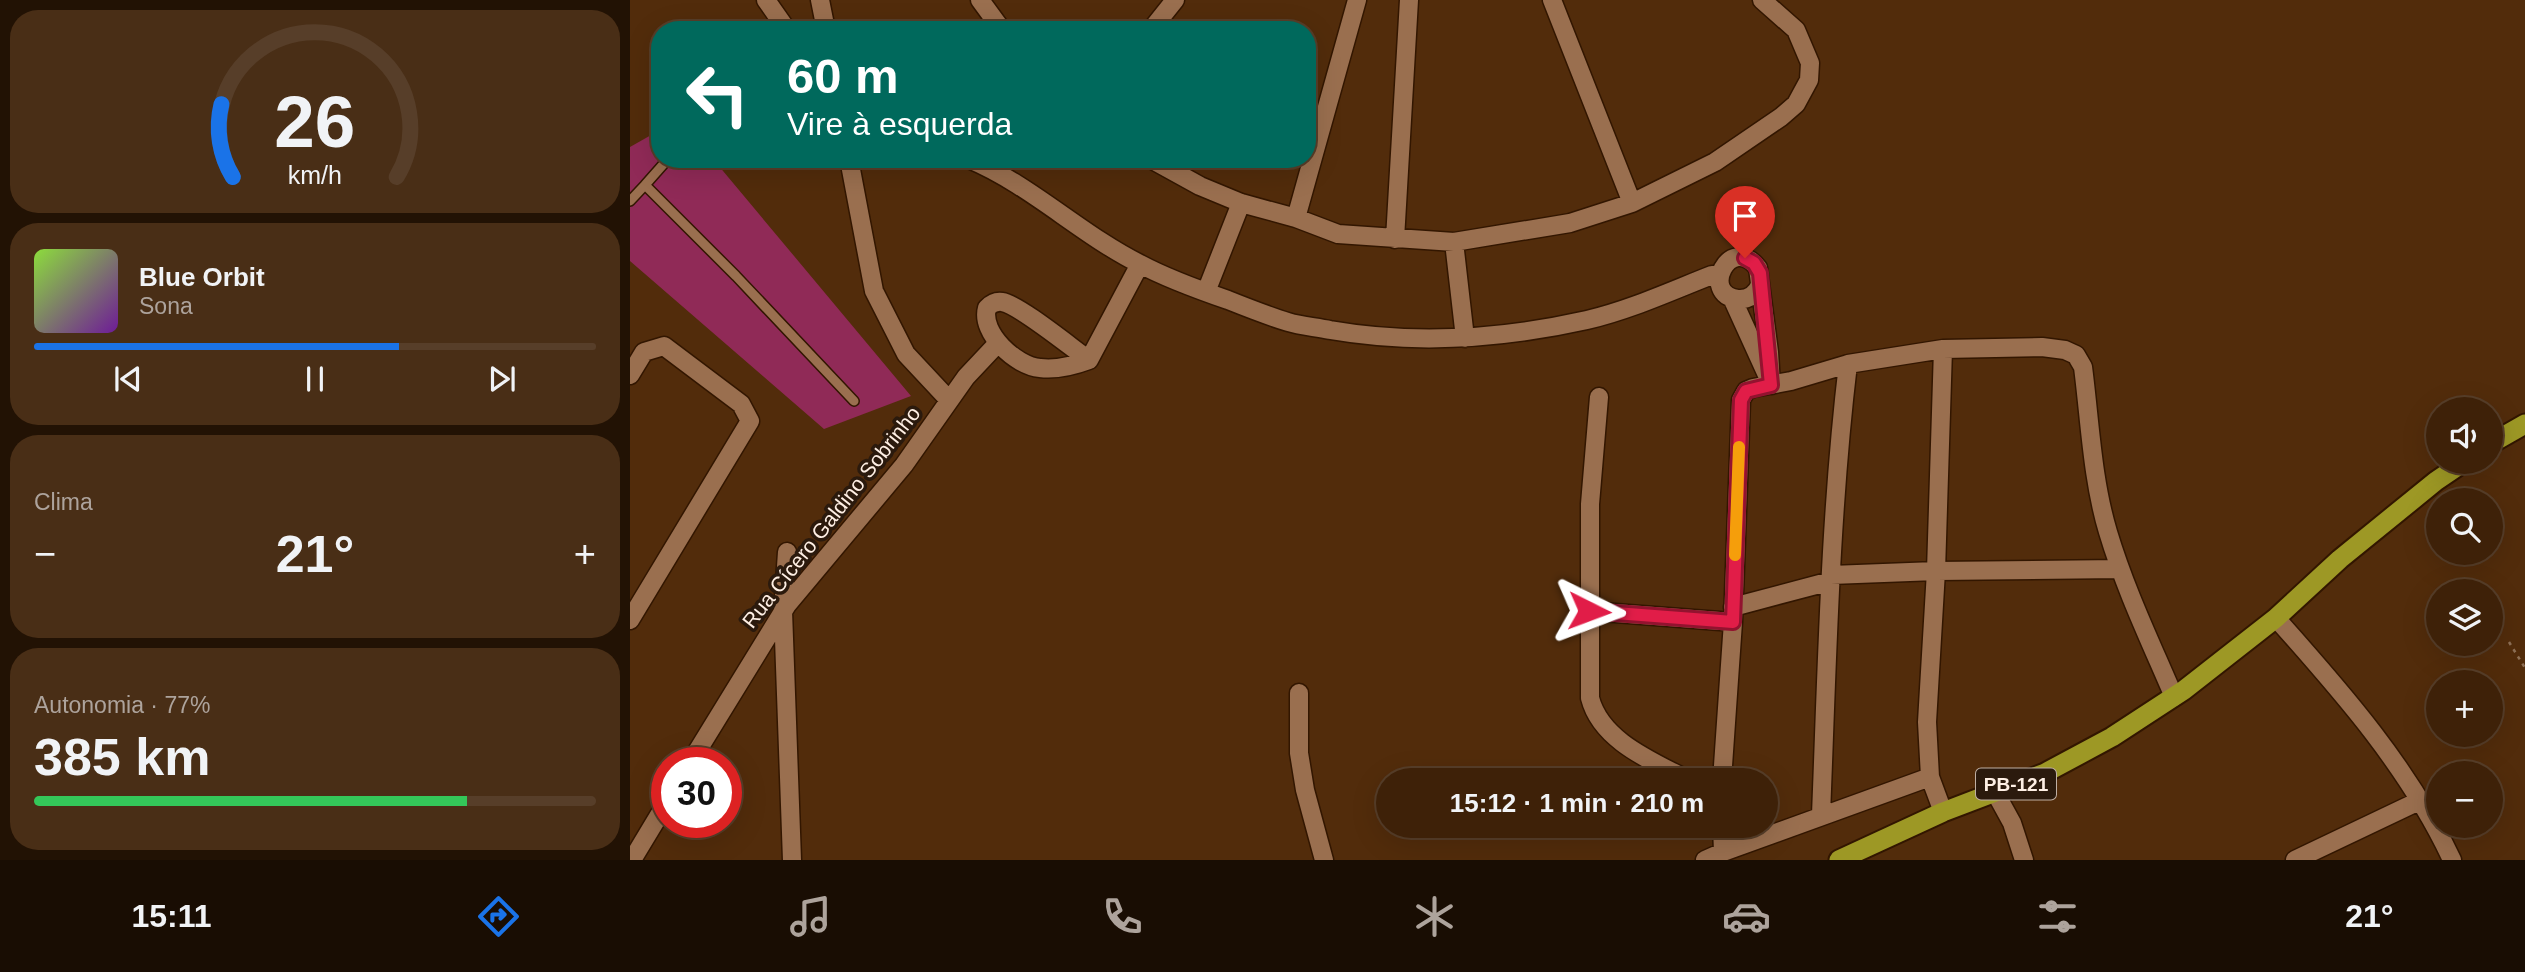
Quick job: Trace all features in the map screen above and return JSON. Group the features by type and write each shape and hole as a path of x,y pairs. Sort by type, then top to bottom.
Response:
{"main road":[{"path":"2503,437 2525,424"},
{"name":"PB-121","path":"1839,860 1943,812 2045,773 2112,737 2179,694 2269,623 2340,559 2446,474"}],"street":[{"path":"766,0 781,21"},
{"path":"820,0 824,21"},
{"path":"980,0 995,21"},
{"path":"1158,21 1175,0"},
{"path":"1316,147 1357,0"},
{"path":"1395,239 1409,0"},
{"path":"1552,0 1632,203"},
{"path":"1167,168 1200,186 1241,203 1296,218 1338,234 1454,242 1570,222 1632,203 1715,162 1796,104 1809,80 1810,63 1796,30 1762,0"},
{"path":"851,168 874,291 906,354 949,400"},
{"path":"989,168 1140,264 1290,323 1335,331 1403,339 1465,338 1514,333 1589,320 1712,275 1720,275"},
{"path":"1296,218 1310,168"},
{"path":"1206,292 1241,203"},
{"path":"1454,242 1465,338"},
{"path":"1745,258 1758,268 1771,385 1732,298 1722,288 1720,275 1728,261 1745,258"},
{"path":"1089,360 1004,302 990,305 985,311 987,324 998,343 1018,360 1037,368 1056,368 1089,360 1140,264"},
{"path":"1732,298 1749,298 1756,293 1760,285"},
{"name":"Rua Cícero Galdino Sobrinho","path":"700,747 783,611 904,466 966,377 998,343"},
{"path":"630,375 644,352 664,346 741,404 749,415 749,425 630,620"},
{"path":"1723,768 1733,614 1741,400 1746,391 1848,364 1943,349 2042,347 2065,350 2081,360 2100,499 2120,569 2179,694"},
{"path":"1943,349 1936,571 1927,722 1930,776 1943,812"},
{"path":"1821,815 1831,578 1841,419 1848,364"},
{"path":"1599,397 1590,504 1590,698 1593,712 1612,735 1665,768"},
{"path":"787,552 783,611 792,860"},
{"path":"1589,611 1733,614 1831,578 1936,571 2120,569"},
{"path":"2269,623 2342,692 2421,800 2452,860"},
{"path":"1299,693 1300,753 1305,790 1324,860"},
{"path":"1705,860 1930,776"},
{"path":"1995,792 2012,823 2024,860"},
{"path":"2295,860 2421,800"},
{"path":"632,860 651,829"},
{"path":"1722,838 1723,852"}],"lane":[{"path":"630,201 660,168"},
{"path":"645,186 736,276 854,401"}],"path":[{"path":"2510,642 2525,668"}],"shaded area":[{"path":"651,135 651,168 721,168 911,396 824,429 630,261 630,147"}],"slow traffic":[{"path":"1735,555 1739,447"}],"route":[{"path":"1589,611 1670,615 1733,622 1741,400 1746,391 1771,385 1760,273 1754,263 1745,258"}]}
